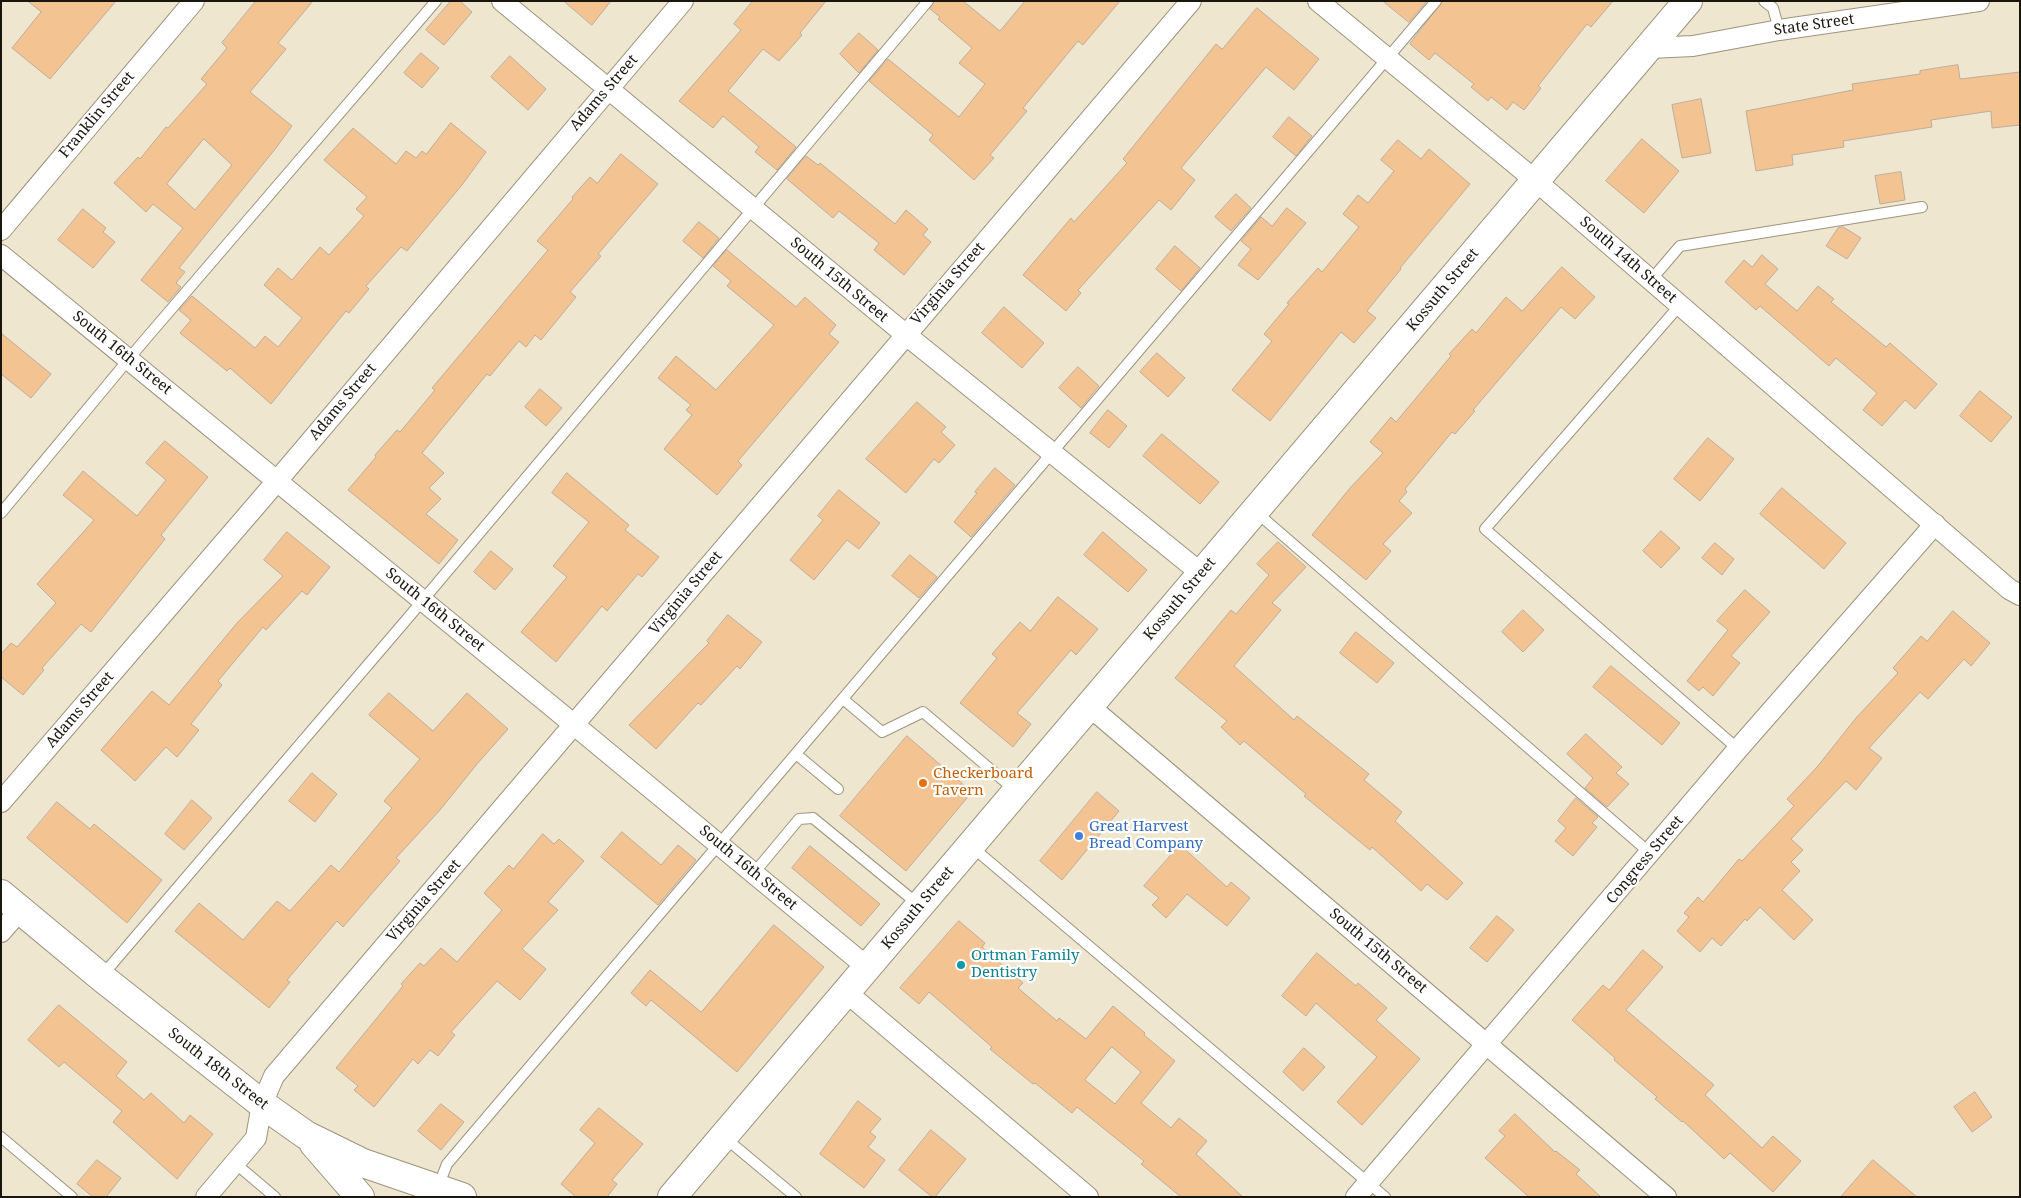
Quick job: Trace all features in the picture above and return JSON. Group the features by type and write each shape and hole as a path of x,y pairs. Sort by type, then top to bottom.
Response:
{"street":[{"name":"Franklin Street","path":"1,230 194,1"},
{"name":"South 15th Street","path":"502,1 905,334 1202,574"},
{"name":"Adams Street","path":"1,802 277,481 683,1"},
{"name":"Virginia Street","path":"206,1197 236,1164 256,1138 262,1104 274,1076 1191,1"},
{"name":"South 14th Street","path":"1318,1 1536,181 2009,588 2020,595"},
{"name":"Kossuth Street","path":"672,1197 1688,1"},
{"name":"State Street","path":"1648,48 1693,46 1779,30 1980,1"},
{"name":"South 16th Street","path":"1,255 720,844 867,967"},
{"name":"Congress Street","path":"1362,1190 1738,749 1935,524"},
{"name":"South 15th Street","path":"1089,706 1666,1197"},
{"name":"South 18th Street","path":"11,902 101,977 262,1104 306,1136 363,1163 449,1193"},
{"path":"1,932 11,902"},
{"path":"846,992 1088,1197"},
{"path":"306,1136 360,1197"}],"lane":[{"path":"1,513 129,359 436,1"},
{"path":"101,977 928,1"},
{"path":"449,1193 446,1164 1436,1"},
{"path":"1764,1 1773,8 1779,30"},
{"path":"1651,280 1680,246 1922,207"},
{"path":"1680,305 1485,529 1738,749"},
{"path":"1255,511 1650,853"},
{"path":"843,698 882,732 923,712 1017,791"},
{"path":"796,754 838,789"},
{"path":"754,873 799,819 813,818 919,906"},
{"path":"970,846 1362,1190 1385,1197"},
{"path":"724,1136 796,1197"},
{"path":"1,1137 72,1197"},
{"path":"236,1164 275,1197"}],"building":[{"path":"28,1 116,1 50,79 12,48 41,12"},
{"path":"256,1 313,1 278,43 286,49 250,92 292,126 179,268 185,272 176,283 181,287 168,302 141,280 183,228 153,204 146,212 114,183 138,157 140,159 166,127 168,128 207,84 201,79 227,48 222,43","holes":["204,139 232,165 195,210 167,184"]},
{"path":"451,1 460,1 472,12 444,45 426,30"},
{"path":"564,1 611,1 592,25"},
{"path":"753,1 826,1 800,33 802,35 779,61 763,49 728,91 796,147 777,170 755,152 759,147 723,116 713,128 679,101 741,30 734,24"},
{"path":"935,1 963,1 1000,31 1025,1 1120,1 1083,45 1078,41 1023,108 1027,111 990,155 994,158 974,180 929,140 933,135 869,81 888,59 959,117 985,84 959,63 972,48 938,19 940,17 930,9"},
{"path":"1383,1 1427,1 1409,22"},
{"path":"1443,1 1613,1 1591,27 1587,24 1538,86 1541,88 1524,110 1513,102 1507,110 1491,97 1488,101 1471,87 1474,84 1435,53 1429,60 1410,44"},
{"path":"1257,8 1319,59 1294,90 1266,67 1181,168 1195,180 1171,210 1159,200 1078,290 1081,293 1066,311 1023,275 1071,218 1074,222 1127,163 1123,159 1216,44 1222,49"},
{"path":"859,33 878,50 859,73 840,54"},
{"path":"421,53 439,68 422,88 404,73"},
{"path":"510,56 546,89 528,110 491,77"},
{"path":"1958,65 1960,79 2020,72 2020,125 1992,128 1991,111 1931,120 1932,127 1843,141 1844,147 1792,155 1793,165 1756,171 1746,111 1853,90 1852,84 1920,74 1920,71"},
{"path":"1701,99 1711,153 1682,158 1672,105"},
{"path":"1289,117 1312,136 1296,156 1273,137"},
{"path":"451,123 486,152 462,185 407,251 401,247 366,286 369,289 349,313 346,311 271,404 230,368 227,371 180,333 191,320 179,310 192,296 255,348 265,336 278,347 302,318 264,285 278,268 292,280 320,247 329,255 364,216 356,209 367,197 324,160 353,128 396,164 406,151 416,158 422,151 426,154"},
{"path":"1642,139 1679,171 1644,213 1606,181"},
{"path":"1398,140 1421,159 1429,149 1470,184 1367,311 1376,318 1354,343 1341,332 1270,421 1232,390 1272,341 1264,334 1289,304 1287,303 1318,268 1322,272 1359,227 1343,214 1358,195 1368,203 1394,171 1381,160"},
{"path":"621,154 658,184 598,254 601,256 570,292 576,297 541,340 535,335 526,347 519,341 490,376 487,374 422,453 444,473 429,488 441,499 426,514 458,540 439,564 348,490 376,457 375,455 397,430 400,432 435,390 432,388 548,250 537,241 573,199 572,197 590,177 597,183"},
{"path":"806,156 818,165 820,163 895,224 906,210 928,229 923,235 931,242 904,275 874,250 879,243 839,211 833,218 787,179"},
{"path":"1901,172 1905,200 1880,204 1875,176"},
{"path":"1236,194 1251,208 1231,231 1215,217"},
{"path":"1287,208 1306,223 1258,280 1238,265 1251,249 1241,241 1261,217 1272,226"},
{"path":"83,209 106,228 103,232 115,242 93,268 58,240"},
{"path":"699,222 719,238 703,258 683,241"},
{"path":"1843,227 1861,238 1847,259 1826,246 1838,228"},
{"path":"1175,246 1200,268 1181,291 1156,269"},
{"path":"727,250 796,307 805,297 836,325 829,334 839,342 738,461 742,465 717,495 664,449 692,415 686,410 691,405 658,378 676,356 716,390 774,325 727,286 731,281 713,266"},
{"path":"1762,255 1778,269 1765,284 1797,311 1818,286 1834,299 1831,302 1886,347 1890,343 1937,384 1915,409 1905,400 1882,426 1863,410 1877,393 1836,358 1829,366 1760,306 1756,310 1725,282 1744,260 1752,267"},
{"path":"1562,267 1595,297 1575,319 1561,307 1473,410 1475,411 1455,434 1452,432 1405,489 1407,492 1399,501 1412,513 1383,544 1391,551 1366,580 1312,535 1350,488 1383,453 1370,442 1391,417 1396,422 1451,356 1449,354 1472,329 1476,333 1506,297 1522,311"},
{"path":"1004,307 1044,343 1022,368 982,333"},
{"path":"1,333 51,374 31,398 1,374"},
{"path":"1157,353 1185,378 1168,397 1140,372"},
{"path":"1078,367 1099,386 1081,408 1059,388"},
{"path":"540,389 562,408 546,426 525,407"},
{"path":"1980,391 2012,417 1991,442 1960,416"},
{"path":"917,402 946,427 941,432 955,445 939,463 934,459 906,493 866,459"},
{"path":"1108,410 1127,426 1109,448 1090,433"},
{"path":"1162,434 1219,482 1200,504 1143,456"},
{"path":"1708,438 1734,459 1700,501 1674,479"},
{"path":"165,441 208,477 161,535 165,539 91,632 81,624 42,668 44,670 23,695 1,677 1,654 11,643 17,647 56,603 37,584 94,520 63,495 83,471 137,516 166,480 146,463"},
{"path":"995,468 1015,485 971,537 954,522"},
{"path":"567,473 629,525 625,530 659,557 642,577 638,574 607,611 602,606 556,662 521,632 567,577 553,566 589,522 552,493"},
{"path":"1782,488 1846,543 1824,569 1760,514"},
{"path":"839,490 880,523 859,549 847,540 814,580 790,560 823,520 818,516"},
{"path":"1661,531 1680,548 1661,568 1643,551"},
{"path":"287,532 330,567 307,595 302,591 266,630 263,627 218,681 222,685 191,724 199,730 177,757 166,747 135,781 101,750 152,691 169,705 237,623 283,576 264,560"},
{"path":"1103,532 1147,570 1128,592 1084,555"},
{"path":"1278,542 1306,567 1272,603 1281,610 1234,666 1294,720 1297,716 1369,774 1364,780 1402,812 1395,821 1463,883 1447,900 1427,884 1421,891 1372,847 1370,850 1304,796 1306,794 1244,741 1240,745 1221,727 1227,721 1175,678 1231,610 1236,614 1269,575 1257,564"},
{"path":"1715,543 1734,559 1722,575 1702,558"},
{"path":"491,551 513,569 495,590 474,572"},
{"path":"910,555 937,577 919,598 892,576"},
{"path":"1745,590 1770,612 1731,656 1740,663 1713,696 1703,687 1699,691 1687,681 1728,630 1717,621"},
{"path":"1058,597 1098,629 1076,655 1071,650 1017,713 1031,724 1013,747 960,703 997,658 992,654 1020,622 1030,631"},
{"path":"1523,610 1544,630 1523,652 1502,632"},
{"path":"1953,611 1990,643 1971,666 1964,659 1928,699 1920,692 1869,748 1882,758 1856,790 1846,781 1791,839 1803,850 1791,862 1800,871 1782,890 1813,920 1794,940 1760,907 1747,921 1745,919 1721,946 1712,938 1700,952 1677,931 1689,917 1684,913 1698,897 1703,902 1739,859 1742,861 1794,806 1787,799 1817,767 1856,718 1898,673 1893,668 1921,636 1927,641"},
{"path":"728,615 762,642 740,669 737,666 701,705 698,703 656,749 629,725 709,643 707,641"},
{"path":"1356,632 1394,663 1377,683 1340,653"},
{"path":"1611,666 1680,723 1662,745 1593,687"},
{"path":"389,693 433,731 467,693 508,729 440,810 396,858 400,861 343,927 337,921 287,980 290,982 269,1008 175,931 199,903 243,940 277,901 290,911 331,865 339,872 392,808 384,801 420,759 369,715"},
{"path":"1586,734 1622,767 1616,773 1629,784 1607,807 1585,788 1593,778 1567,754"},
{"path":"907,736 972,792 906,871 840,816"},
{"path":"312,773 337,794 315,822 289,801"},
{"name":"Great Harvest Bread Company","path":"1097,792 1119,811 1062,880 1040,861"},
{"path":"1576,798 1598,817 1592,823 1597,827 1573,856 1555,841 1566,828 1558,821"},
{"path":"192,800 212,818 184,850 165,834"},
{"path":"57,802 90,829 94,824 162,880 127,923 27,838"},
{"path":"622,832 661,865 678,845 696,860 658,905 601,857"},
{"path":"543,834 554,844 559,839 584,861 548,902 558,910 522,949 546,969 520,1000 497,981 451,1032 455,1035 438,1056 430,1050 418,1064 413,1059 374,1107 354,1090 358,1086 336,1068 403,986 401,984 420,963 424,966 441,948 457,962 502,910 484,893 509,865 513,869"},
{"path":"1180,845 1227,887 1231,882 1250,898 1227,926 1187,894 1166,918 1152,905 1159,898 1144,886"},
{"path":"810,846 880,904 861,926 792,868"},
{"path":"1497,916 1514,930 1487,962 1470,948"},
{"path":"959,921 985,943 982,947 1023,983 1018,988 1057,1021 1059,1018 1086,1039 1113,1006 1175,1061 1141,1103 1171,1128 1179,1118 1207,1141 1196,1154 1243,1197 1181,1197 1141,1164 1144,1161 1077,1107 1072,1113 1035,1083 1033,1084 990,1049 992,1047 929,992 919,1004 900,988","holes":["1112,1047 1141,1072 1115,1104 1085,1080"]},
{"path":"774,925 824,967 737,1072 651,1000 646,1006 631,993 650,970 701,1012"},
{"path":"1643,950 1663,967 1626,1010 1714,1085 1705,1095 1762,1148 1773,1136 1801,1161 1773,1192 1730,1153 1724,1159 1683,1121 1655,1099 1657,1097 1572,1020 1603,985 1609,990"},
{"path":"1317,953 1356,986 1358,983 1387,1008 1376,1020 1420,1059 1362,1125 1337,1102 1377,1057 1316,1003 1306,1016 1282,996"},
{"path":"59,1005 127,1062 116,1076 144,1100 151,1093 184,1123 190,1115 213,1134 177,1179 113,1122 122,1111 64,1062 59,1067 28,1040"},
{"path":"1304,1048 1325,1067 1303,1091 1283,1072"},
{"path":"1975,1092 1992,1117 1972,1132 1954,1107"},
{"path":"858,1101 881,1119 870,1132 876,1137 868,1147 885,1160 864,1188 820,1154"},
{"path":"441,1104 464,1122 441,1150 418,1131"},
{"path":"599,1108 643,1144 612,1180 617,1184 607,1197 576,1197 561,1184 595,1143 580,1130"},
{"path":"1515,1114 1555,1152 1580,1170 1576,1174 1601,1197 1529,1197 1485,1158 1505,1136 1499,1131"},
{"path":"931,1130 966,1159 935,1197 932,1197 899,1170"},
{"path":"97,1160 121,1178 106,1197 93,1197 77,1184"},
{"path":"1873,1160 1917,1197 1841,1197"}],"place":[{"name":"Checkerboard Tavern","path":"923,783"},
{"name":"Great Harvest Bread Company","path":"1079,836"},
{"name":"Ortman Family Dentistry","path":"961,965"}]}
